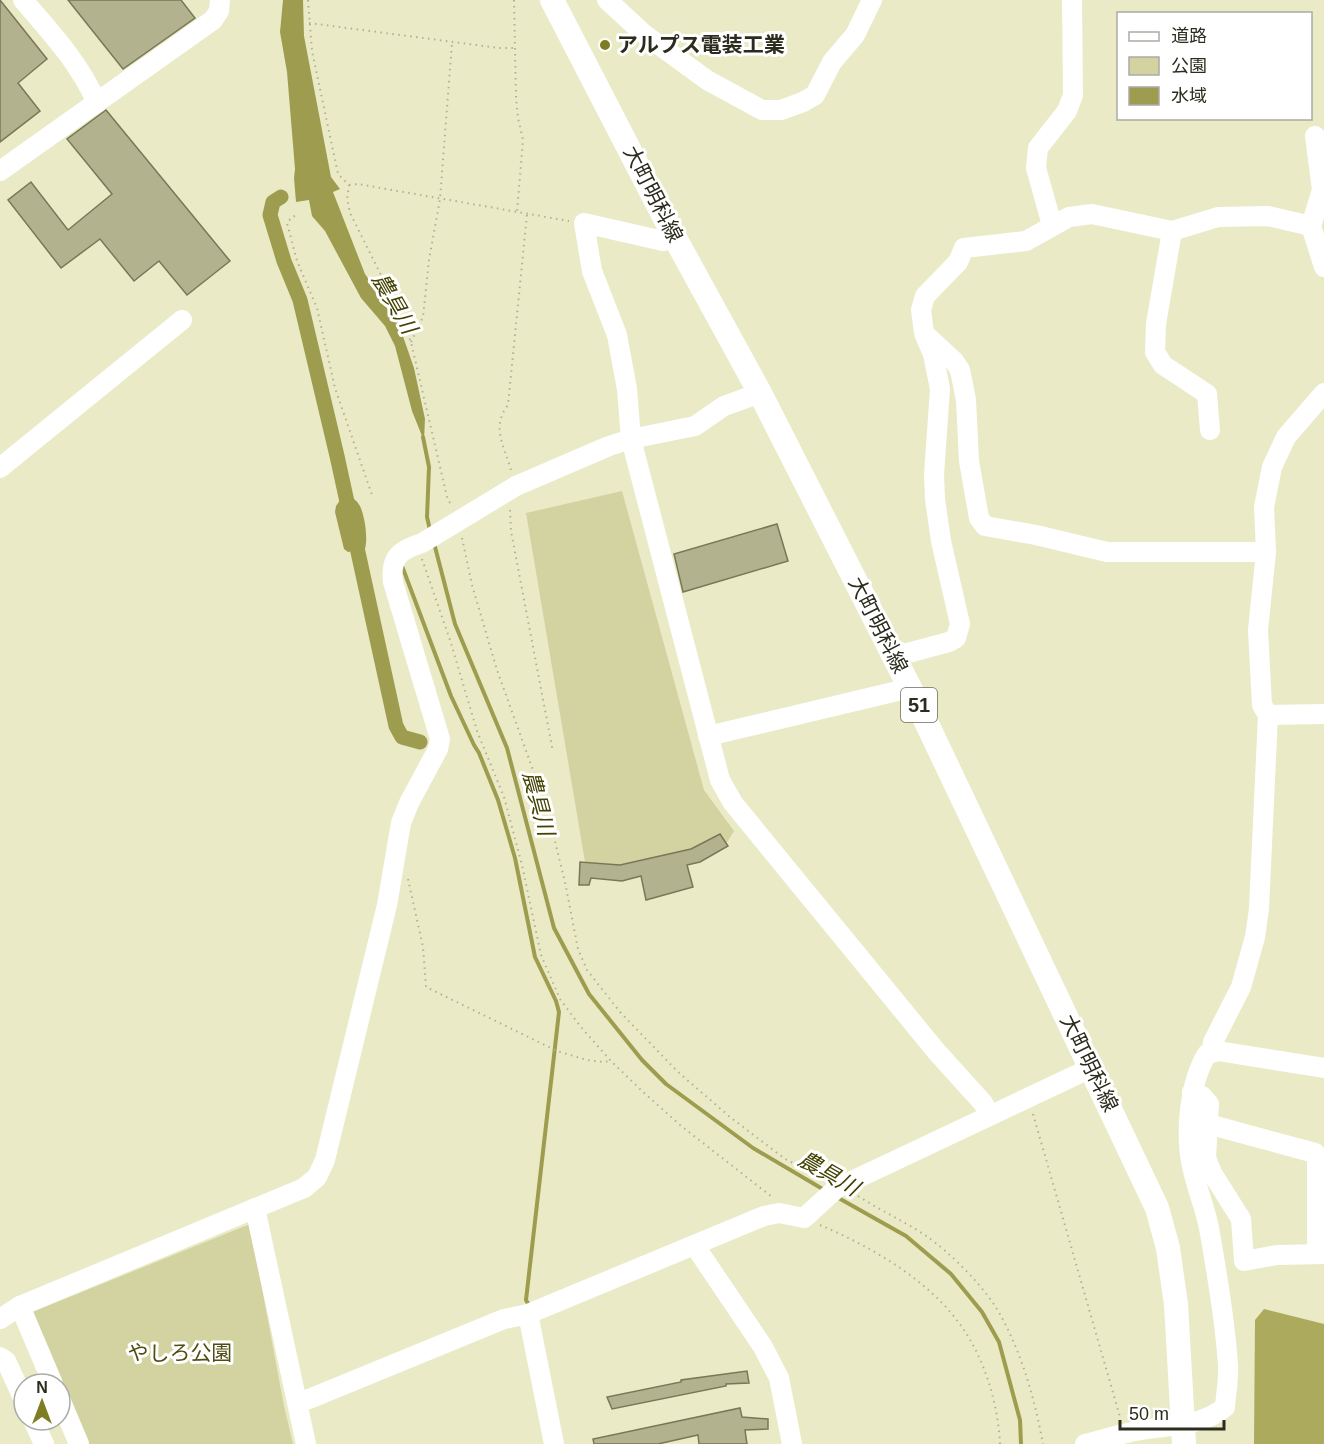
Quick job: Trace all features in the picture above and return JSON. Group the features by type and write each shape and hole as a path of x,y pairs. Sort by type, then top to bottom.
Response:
{"main road":[{"name":"大町明科線","path":"552,0 675,238 760,393 890,647 1157,1208 1165,1238 1176,1304 1183,1435"}],"street":[{"path":"23,0 71,56 86,79 96,103"},
{"path":"0,171 213,20 219,11 220,0"},
{"path":"607,0 644,34 707,80 762,110 781,110 815,95 832,62 855,35 872,0"},
{"path":"1052,225 1036,168 1038,148 1067,111 1073,95 1072,0"},
{"path":"1315,136 1322,190 1311,226 1324,267"},
{"path":"890,647 904,654 949,642 956,638 960,624 941,541 935,499 934,475 940,389 933,354 924,333 921,310 925,296 958,262 964,248 1026,241 1069,217 1092,214 1172,231 1218,217 1268,216 1311,226"},
{"path":"675,238 663,241 584,223 592,271 617,335 627,389 631,439 720,780 733,803 990,1114"},
{"path":"1172,231 1156,324 1155,352 1163,365 1208,394 1210,430"},
{"path":"0,468 182,320"},
{"path":"924,333 954,361 960,370 966,400 969,461 979,518 985,526 1036,535 1107,552 1266,552"},
{"path":"0,1319 20,1306 304,1188 317,1177 326,1160 387,905 401,823 438,749 440,740 393,582 391,568 394,559 402,552 420,544 516,486 631,439 695,426 724,406 760,393"},
{"path":"1212,1052 1213,1042 1241,987 1255,937 1259,909 1268,715 1262,705 1258,630 1266,552 1264,507 1272,467 1286,437 1324,393"},
{"path":"708,736 910,688"},
{"path":"1268,715 1324,714"},
{"path":"1085,1444 1124,1433 1162,1426 1183,1435 1225,1407 1228,1367 1209,1225 1189,1149 1192,1092 1207,1054 1226,1052 1324,1068"},
{"path":"297,1402 320,1395 504,1319 528,1314 764,1216 779,1213 807,1216 839,1187 1091,1068"},
{"path":"1192,1092 1202,1096 1209,1104 1206,1158 1212,1173 1241,1219 1244,1261 1277,1255 1321,1254 1321,1169 1315,1153 1208,1124"},
{"path":"255,1208 306,1444"},
{"path":"695,1246 763,1347 779,1378 792,1444"},
{"path":"20,1306 48,1372"},
{"path":"528,1314 554,1444"},
{"path":"0,1358 6,1361 12,1374"},
{"path":"72,1427 79,1444"}],"path":[{"path":"308,0 308,24 312,51 338,174 348,185 347,199 350,213 396,305 411,342 447,497 497,670 548,809 578,949 587,970 620,1012 678,1072 730,1117 785,1159 926,1236 957,1263 985,1293 1002,1316 1023,1369 1043,1444"},
{"path":"513,0 518,118 523,140 517,212"},
{"path":"308,24 452,43 514,48"},
{"path":"411,342 423,317 429,260 440,199 452,43"},
{"path":"348,185 358,184 584,223"},
{"path":"527,214 508,405 499,420 499,428 516,486 510,506 511,531 553,752"},
{"path":"295,216 288,223 297,261 317,308 335,388 372,495"},
{"path":"420,544 477,731 504,797 522,865 541,955 560,999 611,1061 680,1125 777,1201 780,1208 779,1213"},
{"path":"407,876 423,947 426,987 557,1051 587,1060 611,1061"},
{"path":"1028,1097 1124,1433"},
{"path":"807,1216 895,1264 941,1302 959,1322 972,1342 992,1396 997,1413 1000,1444"}],"green space":[{"path":"622,491 704,790 734,831 726,844 720,834 691,849 620,865 585,862 526,513"},
{"name":"やしろ公園","path":"250,1224 293,1444 85,1444 72,1413 72,1372 55,1372 30,1313"}],"shaded area":[{"path":"1264,1309 1324,1324 1324,1444 1254,1444 1255,1320"}],"water":[{"path":"283,0 303,0 304,36 331,177 340,189 333,192 365,274 398,322 414,368 425,419 424,441 412,411 395,346 385,326 361,298 325,231 312,216 309,200 296,202 287,72 280,32"},
{"path":"345,493 357,502 362,511 366,533 365,549 348,552 344,549 335,512 336,506"}],"building":[{"path":"0,0 47,59 18,83 40,111 0,142"},
{"path":"68,0 181,0 195,18 123,69"},
{"path":"106,110 230,261 187,295 159,261 134,281 100,239 61,268 8,200 31,182 68,230 112,194 67,139"},
{"path":"777,524 788,561 683,592 674,554"},
{"path":"720,834 728,846 700,862 687,865 693,887 646,900 641,876 622,881 591,878 589,885 579,885 580,862 620,865 691,849"},
{"path":"747,1371 749,1383 726,1384 726,1386 612,1409 607,1397 681,1382 681,1380"},
{"path":"740,1408 742,1417 768,1419 768,1429 745,1430 747,1444 699,1444 698,1435 658,1444 594,1444 593,1439"}],"waterway":[{"path":"281,197 273,202 270,215 284,261 300,300 396,726 402,737 420,742"},
{"name":"農具川","path":"423,437 429,467 427,517 430,530"},
{"name":"農具川","path":"434,543 455,624 507,748 554,928 589,994 642,1060 666,1084 753,1148 826,1191"},
{"path":"402,566 451,696 479,753 498,800 515,858 535,957 559,1012 526,1300 530,1307"},
{"name":"農具川","path":"835,1196 906,1236 951,1274 982,1312 999,1342 1020,1420 1021,1444"}],"place":[{"name":"アルプス電装工業","path":"605,45"}]}
